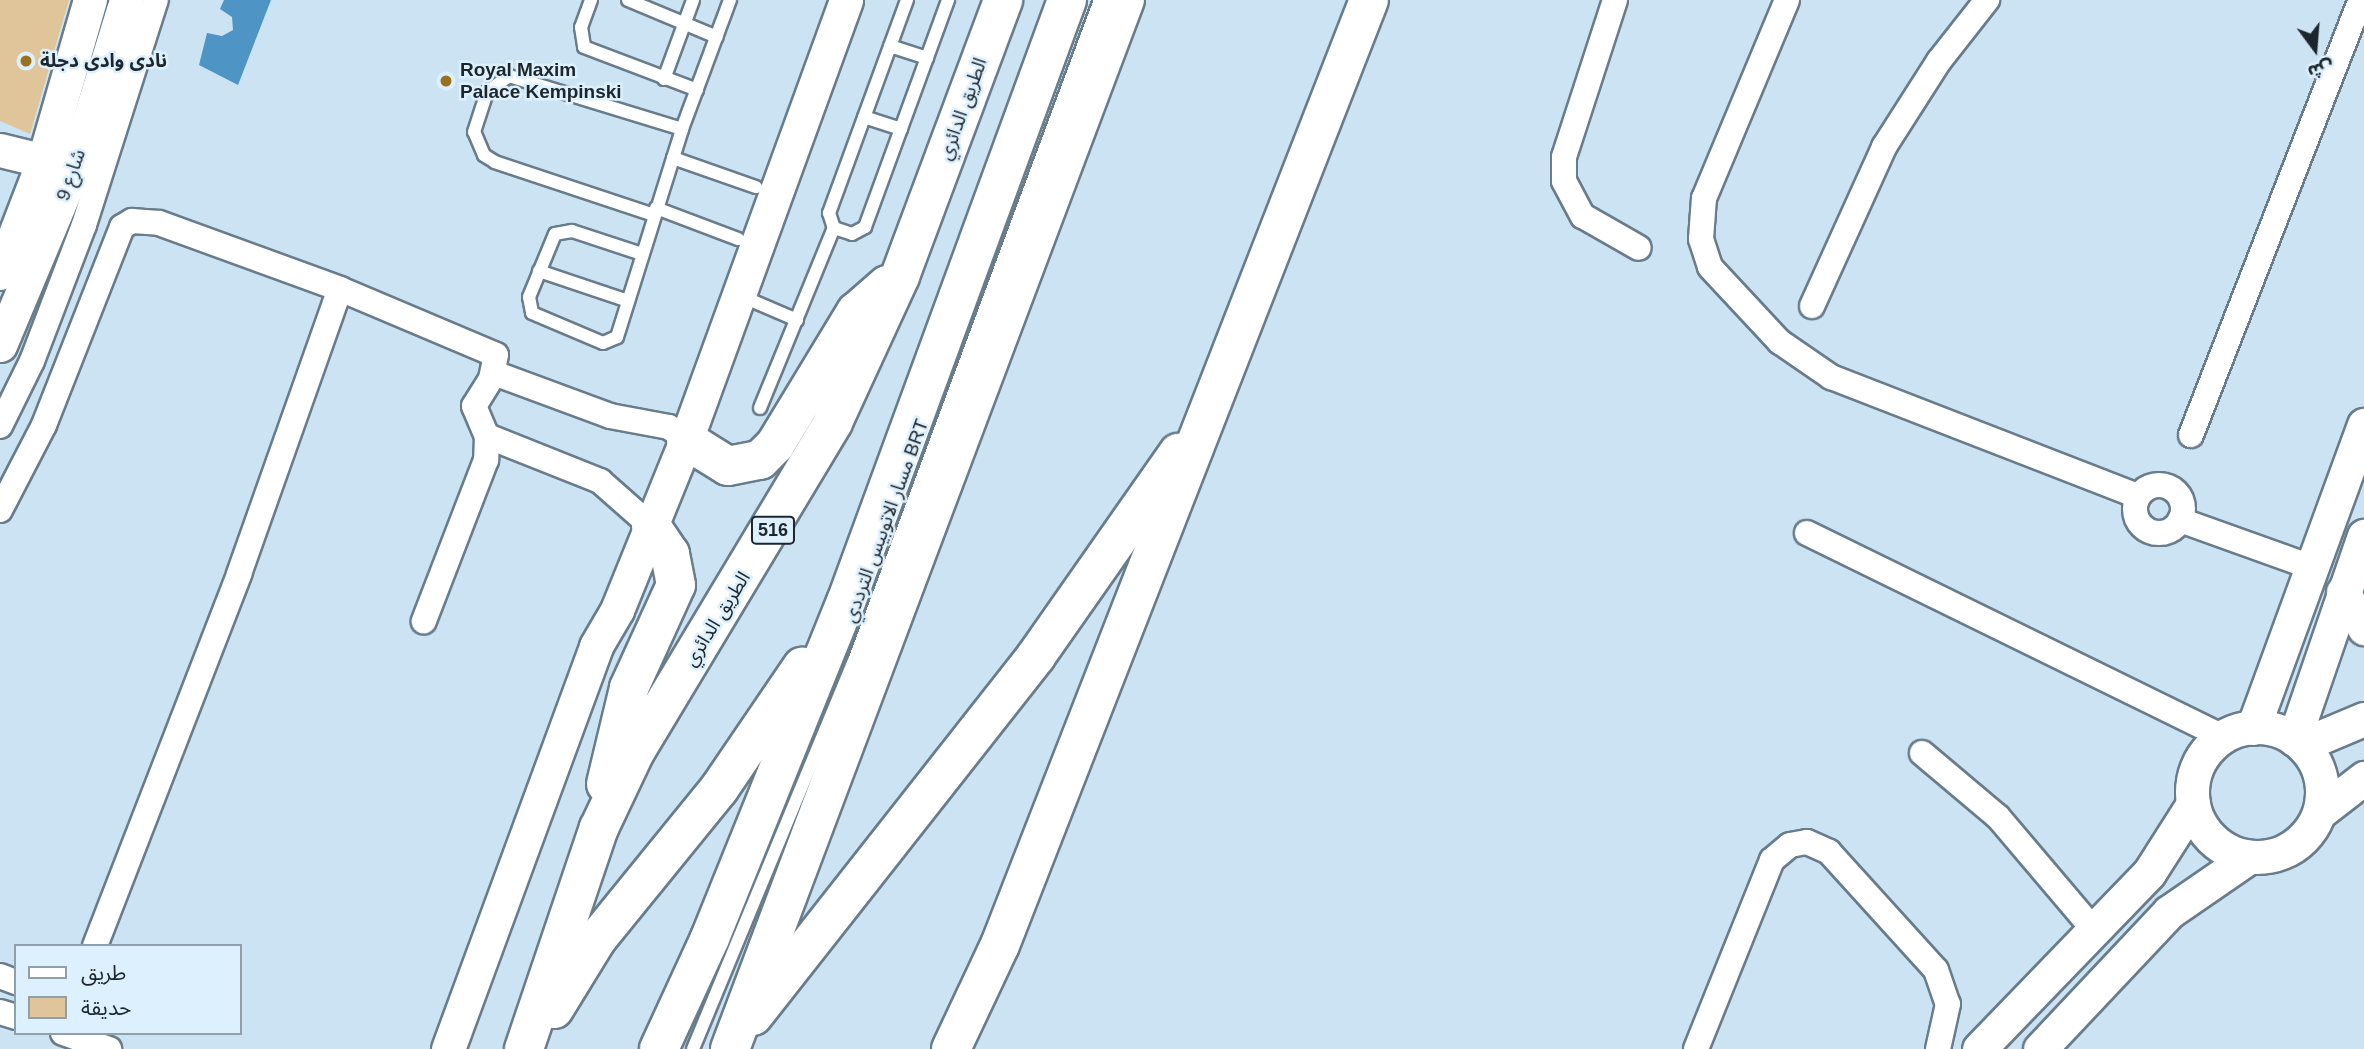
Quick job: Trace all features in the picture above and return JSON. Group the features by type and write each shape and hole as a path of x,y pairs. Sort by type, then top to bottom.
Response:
{"highway":[{"name":"الطريق الدائري","path":"524,1049 599,828 635,752 833,422 900,276 1003,0"},
{"path":"659,1049 710,937 846,602 1067,0"},
{"path":"733,1043 1125,0"},
{"path":"951,1049 1000,945 1221,388 1369,0"},
{"path":"678,433 728,466 760,460 775,445 856,312 900,276"},
{"path":"733,1043 889,850 1036,656 1221,388"},
{"path":"599,828 622,709 676,585 670,554 645,519"},
{"path":"530,1049 597,939 719,789 846,602"}],"street":[{"name":"شارع 9","path":"0,273 59,164 90,0"},
{"name":"شارع 9","path":"0,345 59,164 125,0"},
{"path":"0,426 32,361 84,225 156,0"},
{"path":"1615,0 1564,157 1564,181 1583,216 1639,248"},
{"path":"1787,0 1704,198 1701,239 1710,267 1780,342 1831,377 2138,496"},
{"path":"1812,306 1884,147 1939,61 1987,0"},
{"path":"2191,435 2361,0"},
{"path":"678,433 756,187 837,1"},
{"path":"447,1049 596,646 617,610 645,519 737,294 837,1"},
{"path":"0,150 59,164"},
{"path":"0,510 44,425 122,227 132,221 159,223 340,289 488,348 496,355 494,373 474,406 487,436 486,460 424,621"},
{"path":"96,944 239,575 340,289"},
{"path":"494,373 617,418 678,433"},
{"path":"1979,1049 2149,873 2193,804 2198,766 2238,732 2314,568 2364,425"},
{"path":"487,436 600,481 645,519"},
{"path":"2153,485 2171,488 2182,502 2180,520 2161,533 2144,528 2134,513 2138,496 2153,485"},
{"path":"2180,520 2314,568"},
{"path":"1807,533 2238,732 2298,742 2364,719"},
{"path":"2298,742 2343,592 2364,536"},
{"path":"2343,592 2364,628"},
{"path":"2298,742 2321,776 2320,812"},
{"path":"1922,753 2033,852 2094,930"},
{"path":"2040,1049 2169,912 2249,857 2287,850 2307,834 2320,812 2364,778"},
{"path":"2193,804 2212,839 2249,857"},
{"path":"1696,1049 1772,860 1790,845 1807,842 1829,852 1936,970 1948,1004 1938,1049"},
{"path":"69,1035 109,1049"}],"lane":[{"path":"591,0 581,27 584,47 697,90"},
{"path":"628,0 717,37"},
{"path":"664,79 693,0"},
{"path":"642,254 563,231 550,240 529,298 531,313 603,343 617,337 682,129 730,0"},
{"path":"760,408 834,228 829,213 907,0"},
{"path":"834,228 852,234 865,227 948,0"},
{"name":"مسار الاتوبيس الترددي BRT","path":"692,1049 854,661 1100,0"},
{"path":"890,46 927,58"},
{"path":"682,129 509,76 487,92 474,132 484,155 495,162 738,239"},
{"path":"864,117 901,128"},
{"path":"673,158 756,187"},
{"path":"538,271 628,301"},
{"path":"737,294 797,320"}],"green space":[{"name":"نادى وادى دجلة","path":"0,0 69,0 30,134 0,121"}],"water":[{"path":"224,0 271,0 238,85 199,65 207,33 222,36 233,30 232,17 220,9"}],"place":[{"name":"نادى وادى دجلة","path":"26,61"},
{"name":"Royal Maxim Palace Kempinski","path":"446,81"}]}
